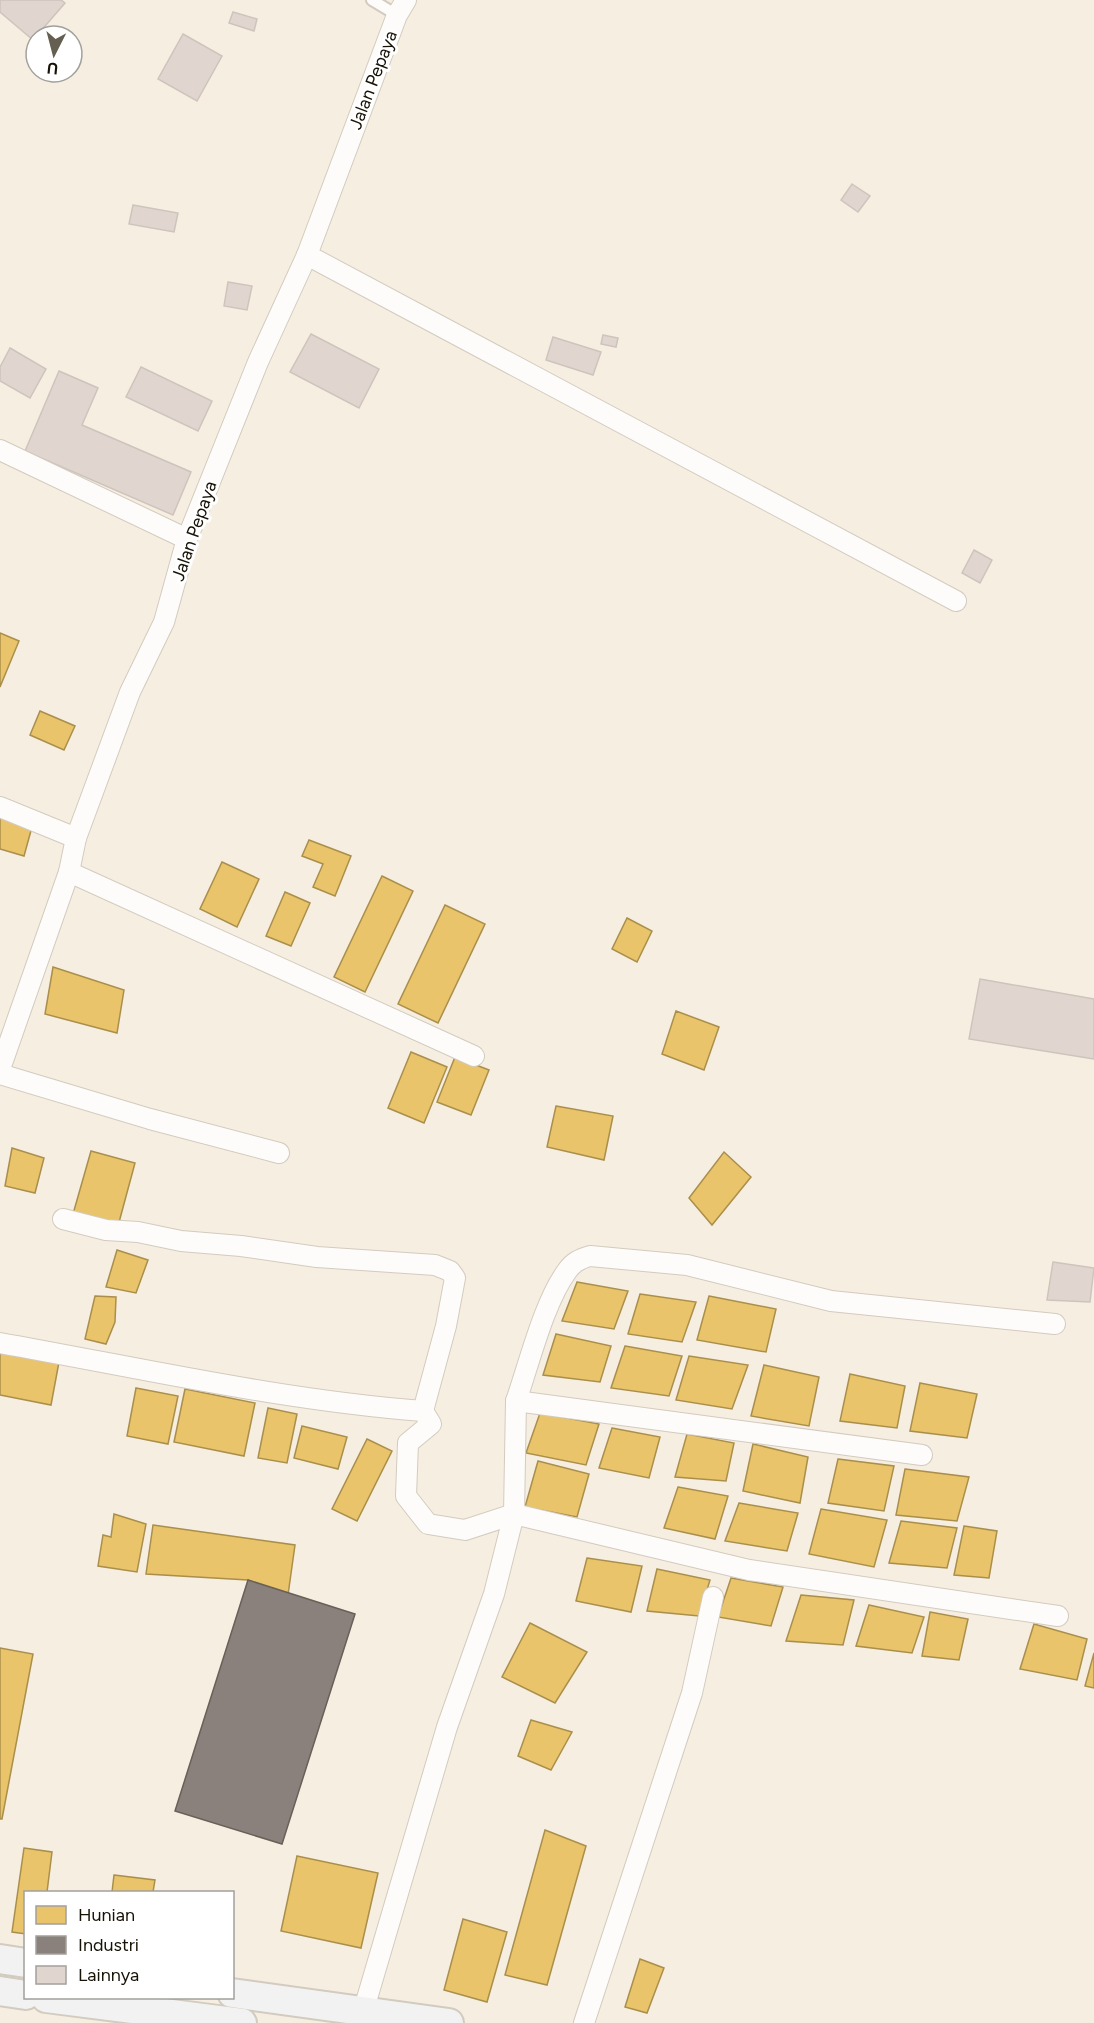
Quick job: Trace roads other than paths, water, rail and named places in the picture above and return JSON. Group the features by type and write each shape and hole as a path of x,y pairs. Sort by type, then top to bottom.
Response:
{"street":[{"name":"Jalan Pepaya","path":"0,1071 69,872 76,838 130,693 164,622 187,539 258,362 307,255 401,7"},
{"path":"307,255 956,601"},
{"path":"0,450 187,539"},
{"path":"0,807 76,838"},
{"path":"69,872 474,1056"},
{"path":"0,1071 150,1119 279,1153"},
{"path":"63,1220 106,1230 138,1232 181,1241 317,1257 435,1265 450,1271 455,1278 452,1302 423,1411 431,1424 408,1443 406,1496 428,1524 465,1530 514,1514 749,1570 1058,1616"},
{"path":"363,2012 447,1727 494,1594 514,1514 516,1401 551,1302 567,1271 576,1261 590,1256 687,1265 831,1302 1055,1324"},
{"path":"0,1343 309,1400 423,1411"},
{"path":"516,1401 922,1455"},
{"path":"584,2023 692,1693 713,1597"},
{"path":"0,1959 24,1963"},
{"path":"0,1991 24,1995"},
{"path":"234,1993 444,2023"},
{"path":"54,1999 242,2023"}],"lane":[{"path":"372,0 401,7"}]}
